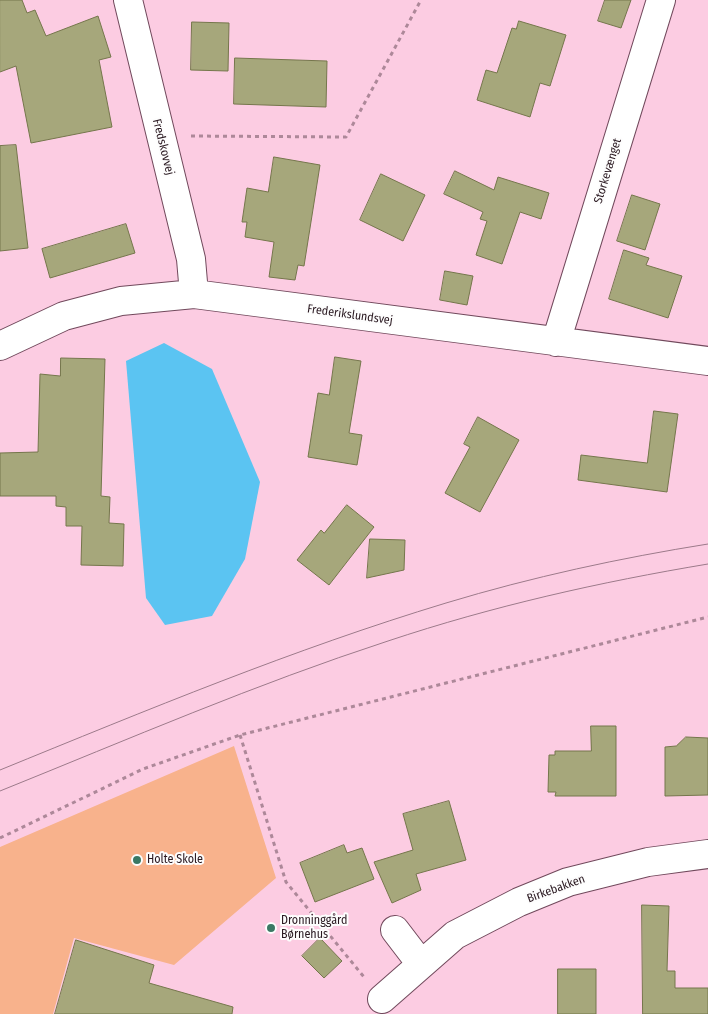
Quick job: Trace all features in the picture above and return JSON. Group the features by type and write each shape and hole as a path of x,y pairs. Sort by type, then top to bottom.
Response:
{"street":[{"name":"Fredskovvej","path":"128,0 191,259 194,294"},
{"name":"Storkevænget","path":"556,342 661,0"},
{"name":"Frederikslundsvej","path":"0,346 64,316 121,301 194,294 708,361"},
{"name":"Birkebakken","path":"382,999 455,935 519,902 568,882 648,862 708,854"},
{"path":"395,930 421,964"}],"path":[{"path":"161,136 346,137 421,0"},
{"path":"0,838 143,769 240,735 708,617"},
{"path":"240,735 286,882 382,999"}],"shaded area":[{"name":"Holte Skole","path":"234,746 276,878 174,965 74,938 53,1014 0,1014 0,847"}],"water":[{"path":"164,343 212,369 260,482 245,559 212,616 165,625 146,598 126,361"}],"building":[{"path":"0,0 22,0 27,13 35,10 46,36 98,16 111,57 99,60 112,127 31,143 16,66 0,72"},
{"path":"605,0 631,0 621,28 598,21"},
{"path":"519,21 566,35 550,86 540,83 530,117 477,100 486,70 497,73 512,28 516,29"},
{"path":"192,22 229,23 228,71 191,70"},
{"path":"235,58 327,61 326,107 234,104"},
{"path":"16,145 28,248 0,251 0,146"},
{"path":"274,157 320,165 304,266 298,265 295,280 269,277 274,242 245,237 247,222 242,222 247,188 268,192"},
{"path":"455,171 494,190 498,177 549,193 541,219 520,212 502,264 476,255 487,221 480,219 483,212 444,194"},
{"path":"381,174 425,195 403,241 360,220"},
{"path":"632,195 660,204 645,250 617,241"},
{"path":"126,224 135,253 50,278 42,249"},
{"path":"624,250 649,258 646,265 682,276 668,318 609,299"},
{"path":"445,271 473,276 467,305 440,300"},
{"path":"335,357 361,361 349,433 362,435 357,465 308,457 318,393 329,395"},
{"path":"61,358 105,359 101,496 110,497 109,523 124,524 123,566 81,565 82,526 66,526 66,507 56,506 56,496 0,496 0,453 38,452 40,374 60,376"},
{"path":"654,411 678,414 667,492 578,480 581,455 647,463"},
{"path":"478,417 519,440 480,512 445,493 470,447 464,444"},
{"path":"347,505 374,527 329,585 297,560 321,530 324,533"},
{"path":"370,539 405,540 404,570 367,578"},
{"path":"591,726 616,726 616,796 555,796 556,792 548,792 549,755 555,755 555,751 591,751"},
{"path":"686,737 708,738 708,795 665,796 665,747 676,746"},
{"path":"449,801 466,860 416,874 421,890 392,903 374,862 413,850 403,814"},
{"path":"344,845 347,853 362,848 374,879 315,902 300,863"},
{"path":"642,905 669,906 667,971 675,971 675,988 708,988 708,1014 643,1014"},
{"path":"320,938 342,961 324,978 302,956"},
{"path":"76,940 154,965 149,983 233,1007 232,1014 55,1014"},
{"path":"558,969 596,969 596,1014 558,1014"}],"tram line":[{"path":"0,770 221,681 389,621 446,603 543,577 642,555 708,544"},
{"path":"0,791 290,675 427,628 547,596 708,564"}],"place":[{"name":"Holte Skole","path":"137,860"},
{"name":"Dronninggård Børnehus","path":"271,928"}]}
